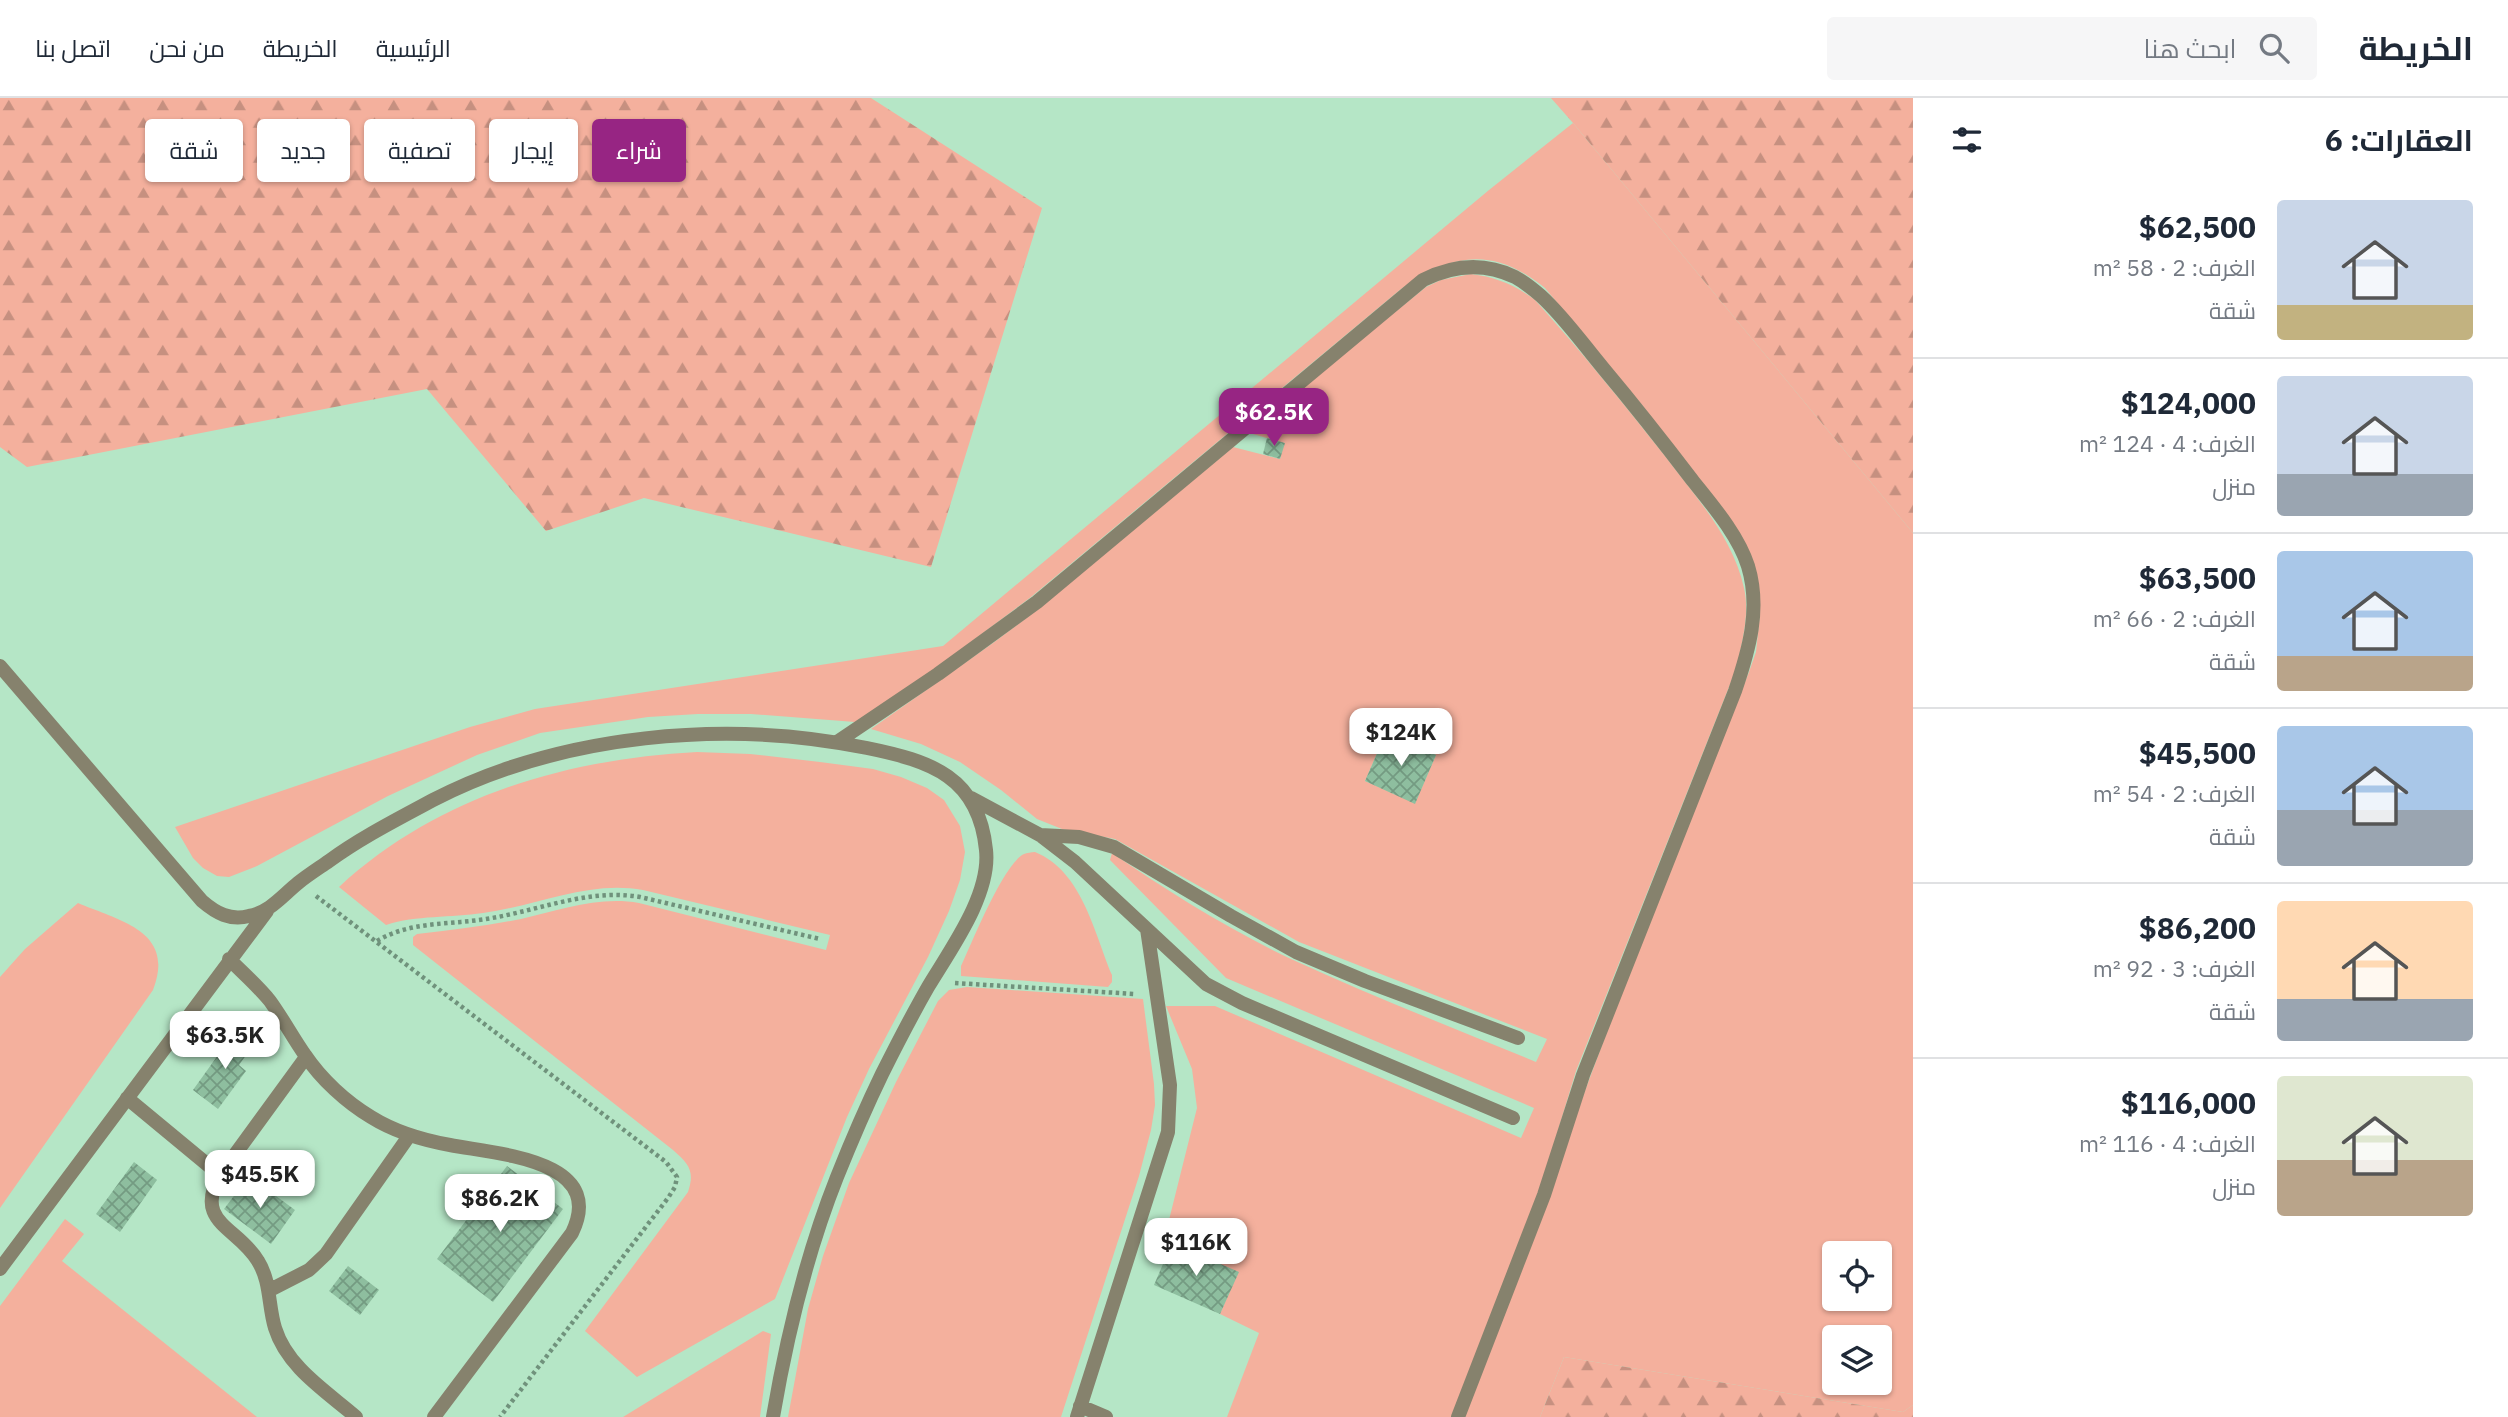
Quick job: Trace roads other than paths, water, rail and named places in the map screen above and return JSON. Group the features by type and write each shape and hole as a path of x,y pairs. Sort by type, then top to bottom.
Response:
{"lane":[{"path":"837,742 959,660 1037,602 1423,280 1439,272 1457,268 1484,268 1516,278 1551,306 1641,414 1711,503 1739,545 1748,566 1753,590 1752,632 1735,691 1583,1075 1544,1195 1458,1417"},
{"path":"0,666 202,901 216,912 233,918 268,910"},
{"path":"0,1269 229,959 268,910 298,883 370,835 435,799 514,765 603,743 686,736 748,735 837,742 880,751 932,767 951,778 971,798 1040,835 1075,862 1206,984 1242,1003 1513,1118"},
{"path":"773,1417 795,1304 836,1178 881,1075 969,915 982,886 987,855 982,824 971,798"},
{"path":"1040,835 1079,838 1114,847 1220,910 1296,951 1365,981 1518,1038"},
{"path":"1106,1417 1079,1412 1168,1132 1170,1085 1147,929"},
{"path":"229,959 268,999 306,1057 335,1090 370,1116 410,1136 452,1146 495,1151 542,1163 572,1186 580,1200 579,1217 572,1233 434,1417"},
{"path":"306,1057 220,1175 212,1189 213,1213 220,1224 257,1259 270,1290 273,1319 283,1347 294,1364 356,1417"},
{"path":"127,1098 220,1175"},
{"path":"270,1290 309,1270 326,1254 410,1136"}]}
